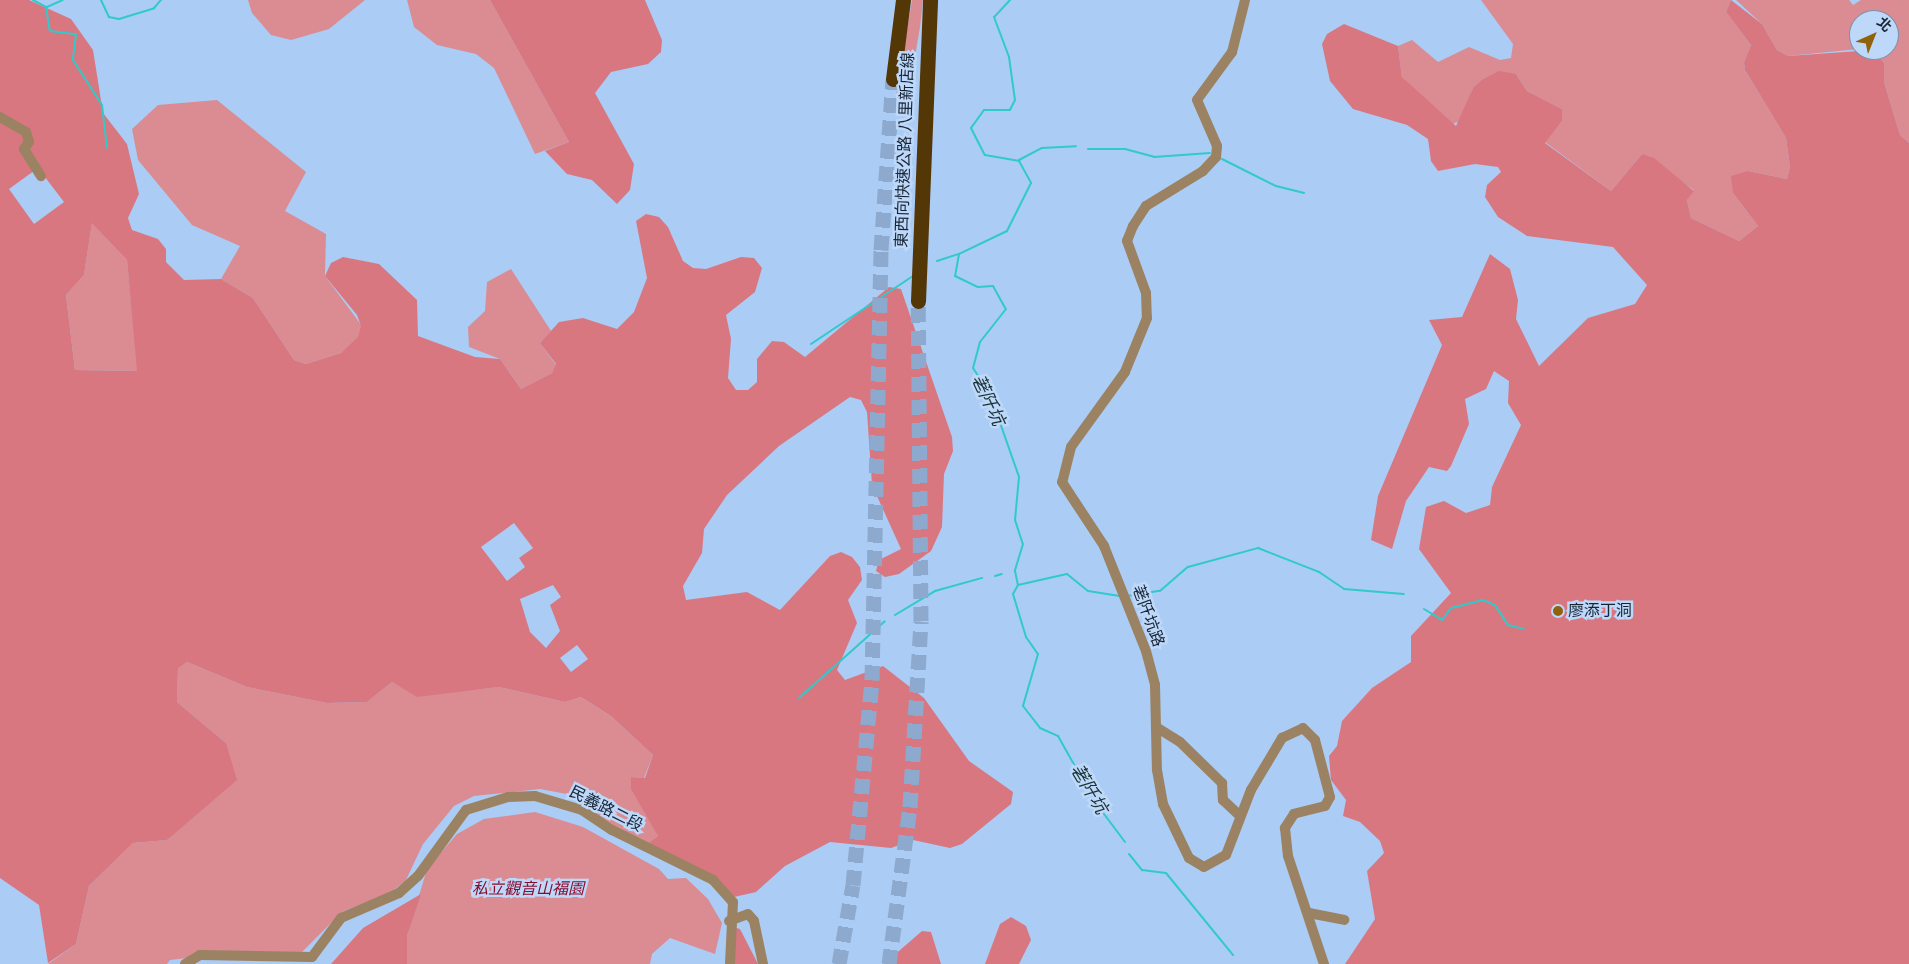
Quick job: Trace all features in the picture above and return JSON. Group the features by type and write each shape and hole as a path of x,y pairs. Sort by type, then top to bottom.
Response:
{"highway":[{"name":"東西向快速公路 八里新店線","path":"893,79 903,0"},
{"name":"東西向快速公路 八里新店線","path":"918,301 924,78 930,0"}],"street":[{"name":"荖阡坑路","path":"1245,0 1232,52 1197,100 1217,146 1216,157 1203,171 1146,206 1133,226 1127,242 1146,293 1147,318 1125,372 1082,427 1064,471 1066,494 1104,546 1125,595 1155,685 1156,727 1163,804 1189,858 1204,867 1218,863 1226,855 1239,816 1282,738 1303,728 1322,752 1330,797 1325,806 1294,814 1285,828 1288,856 1309,913 1324,964"},
{"path":"0,117 26,132 29,142 24,149 42,176"},
{"path":"1156,727 1180,742 1222,783 1223,800 1239,816"},
{"name":"民義路二段","path":"185,964 200,955 312,957 342,918 399,893 418,876 466,810 508,797 562,801 699,872 725,890 732,902 729,921 730,964"},
{"path":"1309,913 1344,920"},
{"path":"729,921 748,914 754,920 762,964"}],"green space":[{"path":"248,0 365,0 329,29 291,40 271,35 252,13"},
{"path":"407,0 490,0 569,142 535,154 494,68 476,54 437,45 414,27"},
{"path":"912,0 923,0 920,27 910,86 896,96"},
{"path":"1481,0 1731,0 1726,12 1751,45 1744,62 1745,70 1786,138 1790,167 1787,179 1748,171 1733,193 1758,226 1739,241 1691,218 1687,200 1694,190 1642,154 1611,191 1545,142 1562,121 1562,109 1527,91 1516,74 1473,88 1460,121 1450,125 1402,77 1398,46 1412,40 1438,62 1469,47 1500,60 1511,58 1513,44"},
{"path":"1736,0 1849,0 1853,5 1861,0 1909,0 1909,143 1900,135 1884,82 1884,63 1881,60 1899,60 1899,10 1849,10 1849,50 1788,56 1777,50 1762,24"},
{"path":"217,100 306,172 285,211 326,234 325,276 362,326 358,338 341,353 306,364 294,360 253,298 221,279 240,246 192,225 138,160 132,129 158,105"},
{"path":"92,222 127,260 138,371 75,370 66,295 84,275"},
{"path":"511,269 551,331 540,343 556,365 552,373 521,389 500,359 469,347 468,327 485,311 487,282"},
{"path":"187,662 247,687 327,703 367,702 392,682 417,696 499,687 565,702 581,697 611,716 653,755 644,778 632,777 658,836 648,843 613,827 572,795 540,789 474,796 454,806 423,844 406,880 393,891 342,912 294,960 205,956 170,960 167,964 48,964 76,944 89,886 133,843 167,840 190,818 226,743 177,702 178,667"},
{"name":"私立觀音山福園","path":"535,812 583,827 659,869 668,879 686,878 708,899 722,923 715,954 670,938 652,954 650,964 407,964 407,936 427,869 457,834 484,819"}],"shaded area":[{"path":"0,0 29,0 71,19 93,50 103,113 127,144 139,194 128,218 132,230 158,239 166,249 166,262 184,280 221,279 253,298 294,360 306,364 341,353 358,337 361,326 357,315 325,276 331,263 343,257 379,264 417,300 418,336 475,357 500,359 521,389 552,373 556,364 540,343 559,322 583,318 617,329 634,312 647,278 636,221 646,214 659,217 668,227 683,261 693,268 706,269 741,257 754,258 762,268 755,292 726,315 731,339 728,378 736,390 748,390 757,382 757,359 772,341 784,342 805,357 889,287 901,289 952,437 953,451 944,474 942,527 931,551 899,574 885,577 876,571 879,560 901,549 872,485 867,412 861,400 850,397 779,446 727,495 704,529 702,553 683,586 686,600 747,592 780,610 830,556 841,552 852,557 860,567 862,580 848,600 857,623 837,670 845,680 883,666 924,698 969,761 1013,792 1011,804 962,844 950,848 913,840 891,848 830,842 785,866 756,892 734,897 648,843 658,836 631,789 631,777 645,778 653,755 611,716 581,697 565,702 499,687 417,697 392,682 367,702 327,703 247,687 187,662 178,668 177,702 226,743 237,780 167,840 133,843 89,886 76,944 48,963 39,905 0,878","holes":["38,168 64,202 34,224 9,189","92,223 127,260 137,371 75,370 66,295 84,275","514,523 533,548 519,558 525,567 507,581 481,547","553,585 561,597 550,605 560,631 546,648 530,632 520,599","577,645 588,659 571,672 560,658"]},
{"path":"490,0 645,0 662,40 661,52 648,64 611,72 595,93 634,164 630,190 617,204 592,180 567,174 545,151 569,142"},
{"path":"1731,0 1762,24 1777,50 1788,56 1849,52 1849,60 1881,60 1884,63 1884,82 1900,135 1909,143 1909,964 1345,964 1375,919 1367,871 1384,853 1380,841 1360,822 1343,816 1346,800 1331,780 1329,756 1337,746 1342,721 1372,688 1411,662 1411,636 1451,593 1419,549 1426,507 1444,501 1466,513 1490,505 1492,487 1521,425 1508,403 1509,381 1494,371 1486,389 1465,399 1469,424 1451,466 1447,471 1429,467 1406,501 1392,549 1371,540 1378,496 1442,345 1429,320 1462,317 1490,254 1510,269 1518,300 1516,319 1539,366 1588,318 1635,304 1647,285 1613,247 1527,236 1498,217 1485,197 1487,185 1501,172 1498,167 1475,164 1438,171 1431,161 1428,139 1407,125 1353,109 1330,81 1322,44 1327,34 1344,24 1398,46 1402,77 1456,126 1473,88 1482,80 1499,71 1516,74 1527,91 1562,109 1562,121 1545,143 1611,191 1642,154 1654,158 1694,191 1687,200 1691,218 1739,241 1758,226 1733,193 1731,176 1748,171 1787,179 1790,167 1786,138 1745,70 1744,62 1751,45 1726,12"},
{"path":"421,894 407,936 407,964 331,964 363,928"},
{"path":"1011,917 1026,926 1031,940 1019,964 985,964 1000,924"},
{"path":"729,926 740,929 758,964 734,964"},
{"path":"922,931 931,932 941,964 884,964"}],"waterway":[{"path":"33,0 46,7 50,31 76,34 73,60 102,105 107,148"},
{"path":"47,7 63,0"},
{"path":"101,0 109,17 119,19 154,8 161,0"},
{"name":"荖阡坑","path":"1010,0 994,17 1009,57 1015,100 1010,110 984,110 971,128 985,155 1019,161 1031,183 1007,231 959,254 955,276 978,287 993,286 1006,309 980,342 973,368 990,394 1019,477 1015,520 1023,544 1015,571 1018,585 1013,594 1026,637 1038,654 1023,706 1040,728 1058,736 1095,802 1125,842"},
{"path":"1019,160 1042,148 1076,146"},
{"path":"1088,149 1125,149 1154,157 1210,153"},
{"path":"1222,159 1276,186 1304,193"},
{"path":"937,261 959,254"},
{"path":"811,344 913,276"},
{"path":"1127,596 1160,591 1188,567 1258,548 1319,572 1344,589 1404,594"},
{"path":"995,576 1002,574"},
{"path":"1018,585 1067,574 1088,591 1120,596"},
{"path":"895,615 935,591 982,578"},
{"path":"1424,609 1442,620 1451,608 1483,600 1495,605 1508,625 1524,629"},
{"path":"799,698 885,621"},
{"name":"荖阡坑","path":"1129,854 1142,870 1166,873 1233,955"}],"tunnel":[{"path":"839,964 853,885 872,680 881,250 893,79"},
{"path":"889,964 910,807 921,621 918,301"}],"place":[{"name":"廖添丁洞","path":"1558,611"}]}
